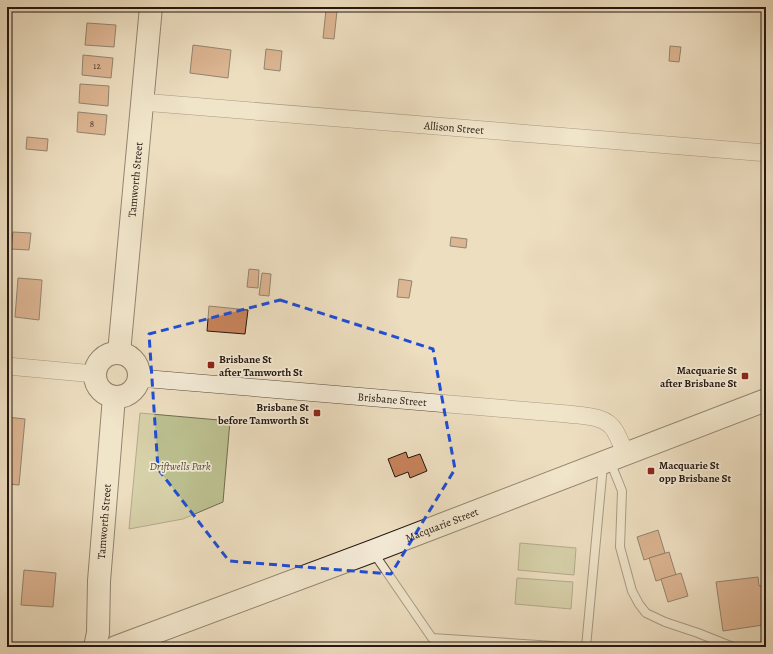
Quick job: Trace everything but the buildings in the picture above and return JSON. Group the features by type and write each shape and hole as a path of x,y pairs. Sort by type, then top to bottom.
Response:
{"street":[{"name":"Tamworth Street","path":"119,353 151,7"},
{"name":"Allison Street","path":"142,102 766,153"},
{"path":"119,353 132,358 139,370 137,384 128,395 121,397 114,397 102,391 98,386 95,374 100,361 106,356 119,353"},
{"path":"7,366 95,374"},
{"name":"Brisbane Street","path":"139,378 588,416 604,420 614,429 613,459"},
{"name":"Tamworth Street","path":"95,647 98,633 99,581 114,397"},
{"name":"Macquarie Street","path":"116,647 766,400"}],"lane":[{"path":"586,647 613,459"},
{"path":"613,459 622,491 620,547 632,591 638,604 646,613 665,622 733,647"},
{"path":"372,551 432,638 569,647"}],"highlighted area":[{"path":"280,300 433,349 455,469 391,574 229,561 158,469 149,334"}],"green space":[{"name":"Driftwells Park","path":"140,413 230,421 223,502 183,519 129,529"},
{"path":"520,543 576,548 574,575 518,570"},
{"path":"517,578 573,582 571,609 515,604"}],"place":[{"name":"Brisbane St after Tamworth St","path":"211,365"},
{"name":"Macquarie St after Brisbane St","path":"745,376"},
{"name":"Brisbane St before Tamworth St","path":"317,413"},
{"name":"Macquarie St opp Brisbane St","path":"651,471"}]}
